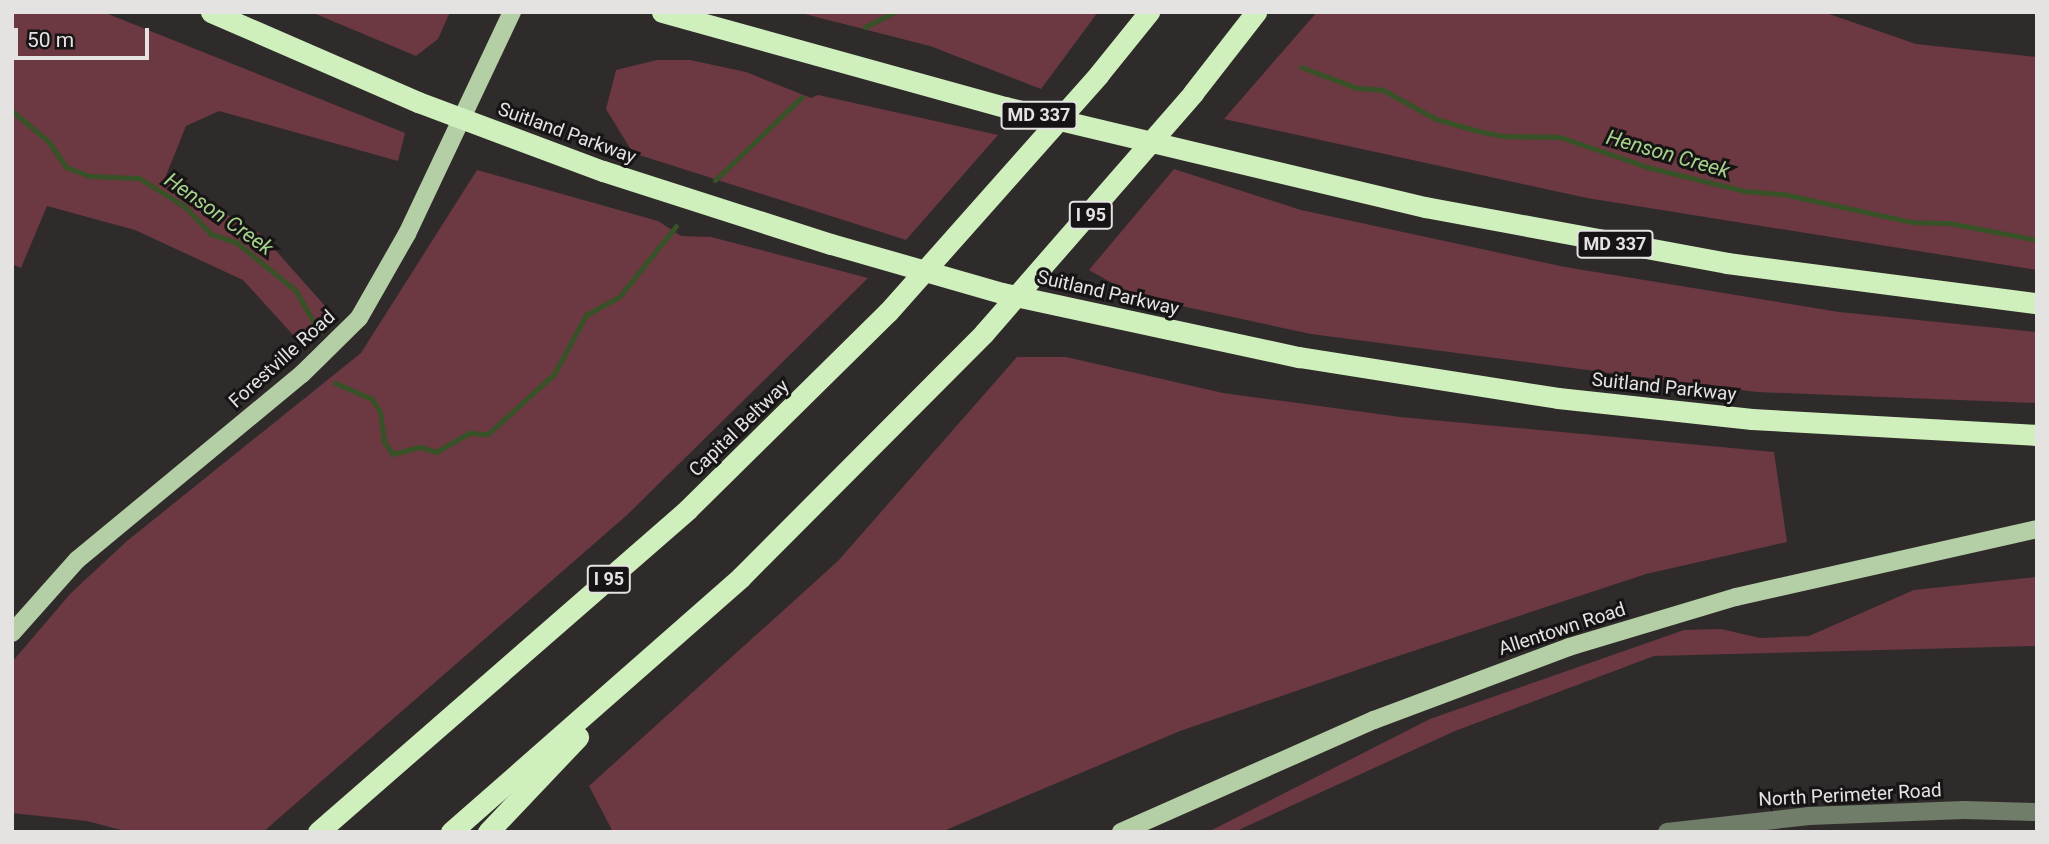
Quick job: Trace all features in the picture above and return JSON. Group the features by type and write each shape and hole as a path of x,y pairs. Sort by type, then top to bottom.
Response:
{"highway":[{"name":"Suitland Parkway","path":"211,12 462,118 700,203 945,278 1236,345 1441,381 1688,413 2037,435"},
{"name":"MD 337","path":"662,12 1019,110 1424,207 1727,263 2037,303"},
{"name":"Capital Beltway","path":"317,832 688,509 888,312 1099,74 1149,12"},
{"name":"I 95","path":"451,832 741,577 984,333 1193,93 1256,12"},
{"path":"488,832 521,802 639,669"}],"main road":[{"name":"Forestville Road","path":"12,633 77,560 344,336 370,302 396,254 512,12"},
{"name":"Allentown Road","path":"1121,832 1328,739 1470,682 1736,597 2037,529"}],"street":[{"name":"North Perimeter Road","path":"1667,832 1821,816 1964,810 2037,813"}],"shaded area":[{"path":"12,12 103,12 405,133 398,161 219,111 186,126 165,178 262,235 333,315 304,347 243,280 135,230 47,206 21,268 12,264"},
{"path":"311,12 450,12 438,39 416,56"},
{"path":"797,12 1098,12 1041,89 930,46"},
{"path":"1317,12 1823,12 1916,44 2037,57 2037,270 1587,198 1224,119"},
{"path":"657,60 690,60 746,72 811,98 818,95 998,135 906,240 633,153 606,109 616,70"},
{"path":"1174,169 1301,210 1565,267 1839,312 2037,332 2037,403 1757,392 1311,334 1135,296 1089,270"},
{"path":"477,170 658,221 681,236 711,237 868,278 627,515 263,832 129,832 87,821 12,813 12,662 71,593 127,541 361,353"},
{"path":"1017,357 1066,357 1223,393 1400,417 1774,452 1787,542 1646,574 1386,660 1180,731 941,832 613,832 589,786 838,561"},
{"path":"2037,577 2037,646 1654,656 1455,731 1234,832 1208,832 1430,719 1684,630 1721,629 1760,638 1809,636 1914,590"}],"waterway":[{"name":"Henson Creek","path":"865,27 894,12"},
{"name":"Henson Creek","path":"1301,67 1357,88 1383,90 1436,119 1474,130 1502,136 1560,137 1647,167 1745,191 1783,194 1911,222 1949,223 2037,240"},
{"name":"Henson Creek","path":"715,180 802,97"},
{"name":"Henson Creek","path":"12,111 48,141 66,167 89,176 139,178 184,206 211,234 236,242 296,291 320,333"},
{"name":"Henson Creek","path":"335,383 372,399 380,412 384,442 393,454 420,447 436,452 469,433 488,434 554,374 586,315 619,297 676,226"}]}
